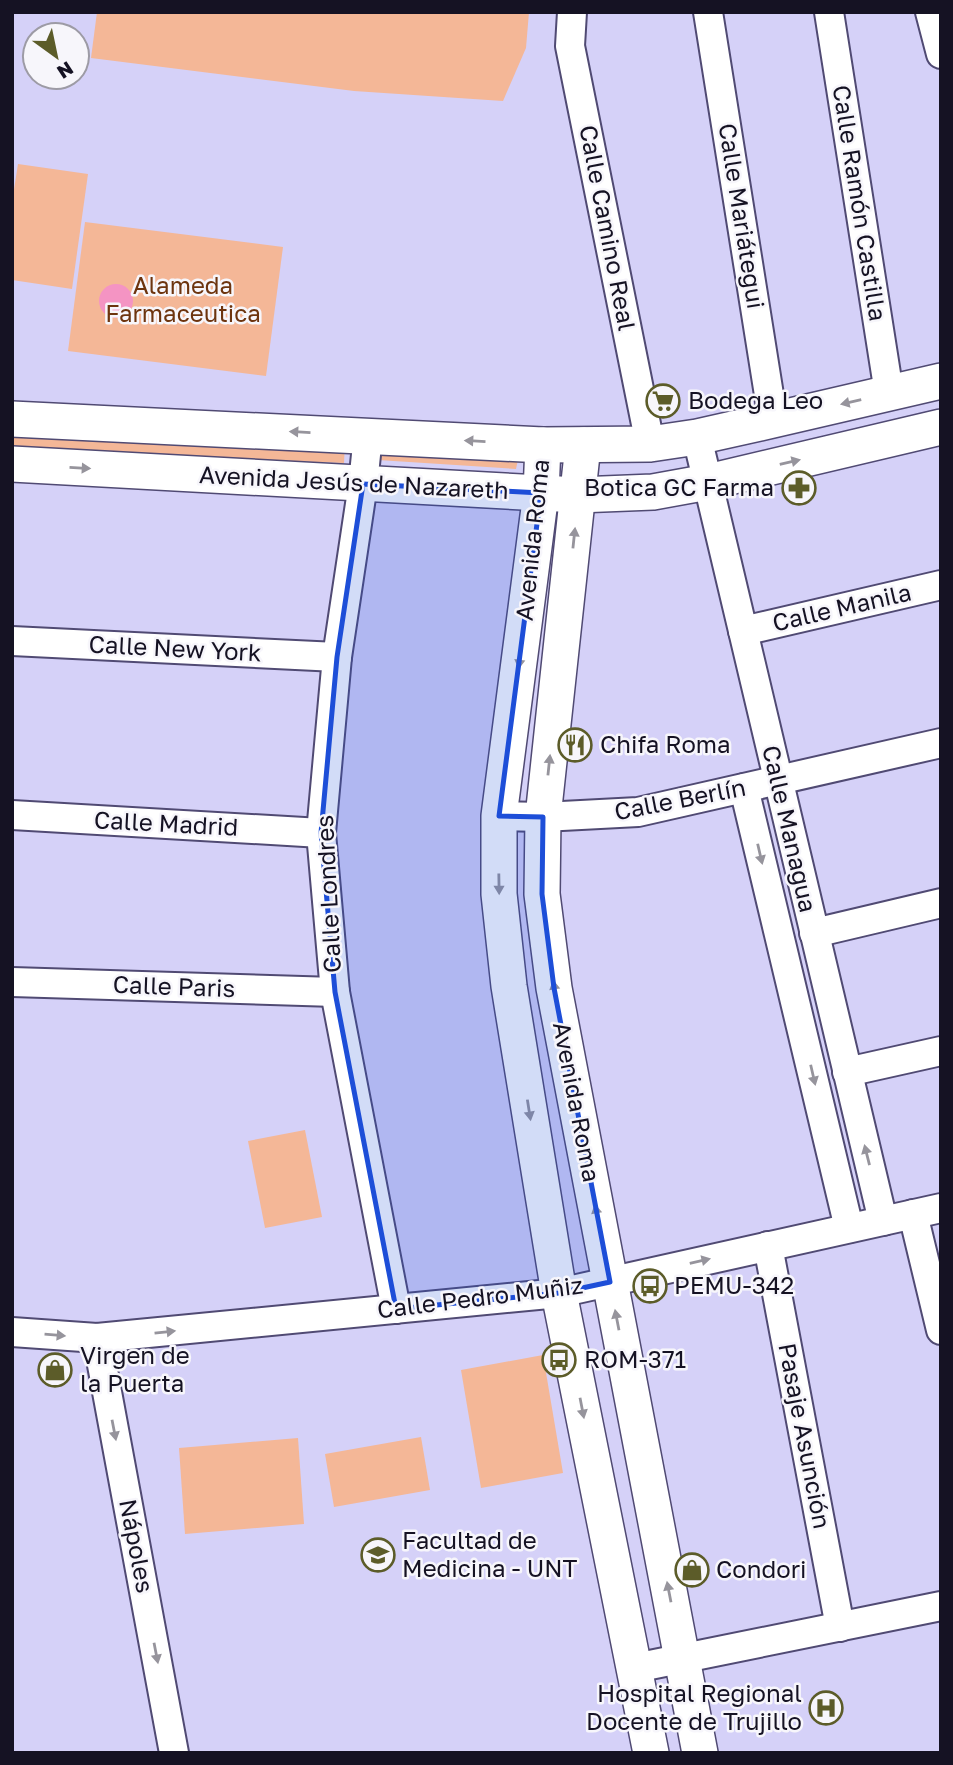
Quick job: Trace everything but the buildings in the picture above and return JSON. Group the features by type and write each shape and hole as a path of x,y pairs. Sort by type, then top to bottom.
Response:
{"main road":[{"name":"Avenida Jesús de Nazareth","path":"12,419 543,445 650,444 697,437 941,381"},
{"name":"Avenida Jesús de Nazareth","path":"12,464 578,495 653,492 708,482 941,427"},
{"name":"Avenida Roma","path":"543,445 541,493 499,816 499,894 509,986 559,1293 650,1753"},
{"name":"Avenida Roma","path":"583,445 543,817 542,894 554,988 700,1753"}],"street":[{"name":"Calle Camino Real","path":"572,12 570,46 650,444"},
{"name":"Calle Mariátegui","path":"708,12 774,420"},
{"name":"Calle Ramón Castilla","path":"829,12 889,393"},
{"path":"930,12 941,54"},
{"name":"Calle Londres","path":"368,435 337,657 321,833 335,992 396,1309"},
{"name":"Calle Managua","path":"697,437 883,1221"},
{"name":"Calle Manila","path":"743,631 941,585"},
{"name":"Calle New York","path":"12,641 337,657"},
{"name":"Calle Berlín","path":"499,816 543,817 638,812 941,743"},
{"name":"Calle Managua","path":"744,788 849,1228"},
{"name":"Calle Madrid","path":"12,815 321,833"},
{"path":"814,933 941,903"},
{"name":"Calle Paris","path":"12,982 335,992"},
{"path":"846,1072 941,1051"},
{"name":"Calle Pedro Muñiz","path":"12,1332 97,1338 559,1293 941,1208"},
{"path":"913,1214 941,1330"},
{"name":"Pasaje Asunción","path":"768,1246 840,1627"},
{"name":"Nápoles","path":"97,1338 174,1753"},
{"path":"635,1668 941,1606"}],"highlighted area":[{"path":"363,484 541,493 499,816 543,817 542,894 554,988 610,1282 559,1293 396,1309 335,992 321,833 337,657"}],"green space":[{"path":"97,12 529,12 526,48 503,101 354,91 91,58"},
{"path":"18,164 88,174 72,289 12,280 12,202"},
{"name":"Alameda Farmaceutica","path":"85,222 283,247 266,376 68,351"},
{"path":"12,432 345,443 344,463 12,451"},
{"path":"380,444 519,455 516,469 378,460"},
{"path":"305,1130 322,1217 265,1228 248,1141"},
{"path":"543,1355 563,1473 481,1488 461,1370"},
{"path":"421,1437 430,1490 334,1507 325,1454"},
{"path":"298,1438 304,1524 185,1534 179,1448"}],"shaded area":[{"path":"116,284 128,289 133,301 128,313 116,318 104,313 99,301 104,289"}],"place":[{"name":"Bodega Leo","path":"663,401"},
{"name":"Botica GC Farma","path":"799,488"},
{"name":"Chifa Roma","path":"575,745"},
{"name":"PEMU-342","path":"650,1286"},
{"name":"ROM-371","path":"559,1360"},
{"name":"Virgen de la Puerta","path":"55,1370"},
{"name":"Facultad de Medicina - UNT","path":"378,1555"},
{"name":"Condori","path":"692,1570"},
{"name":"Hospital Regional Docente de Trujillo","path":"826,1708"}]}
